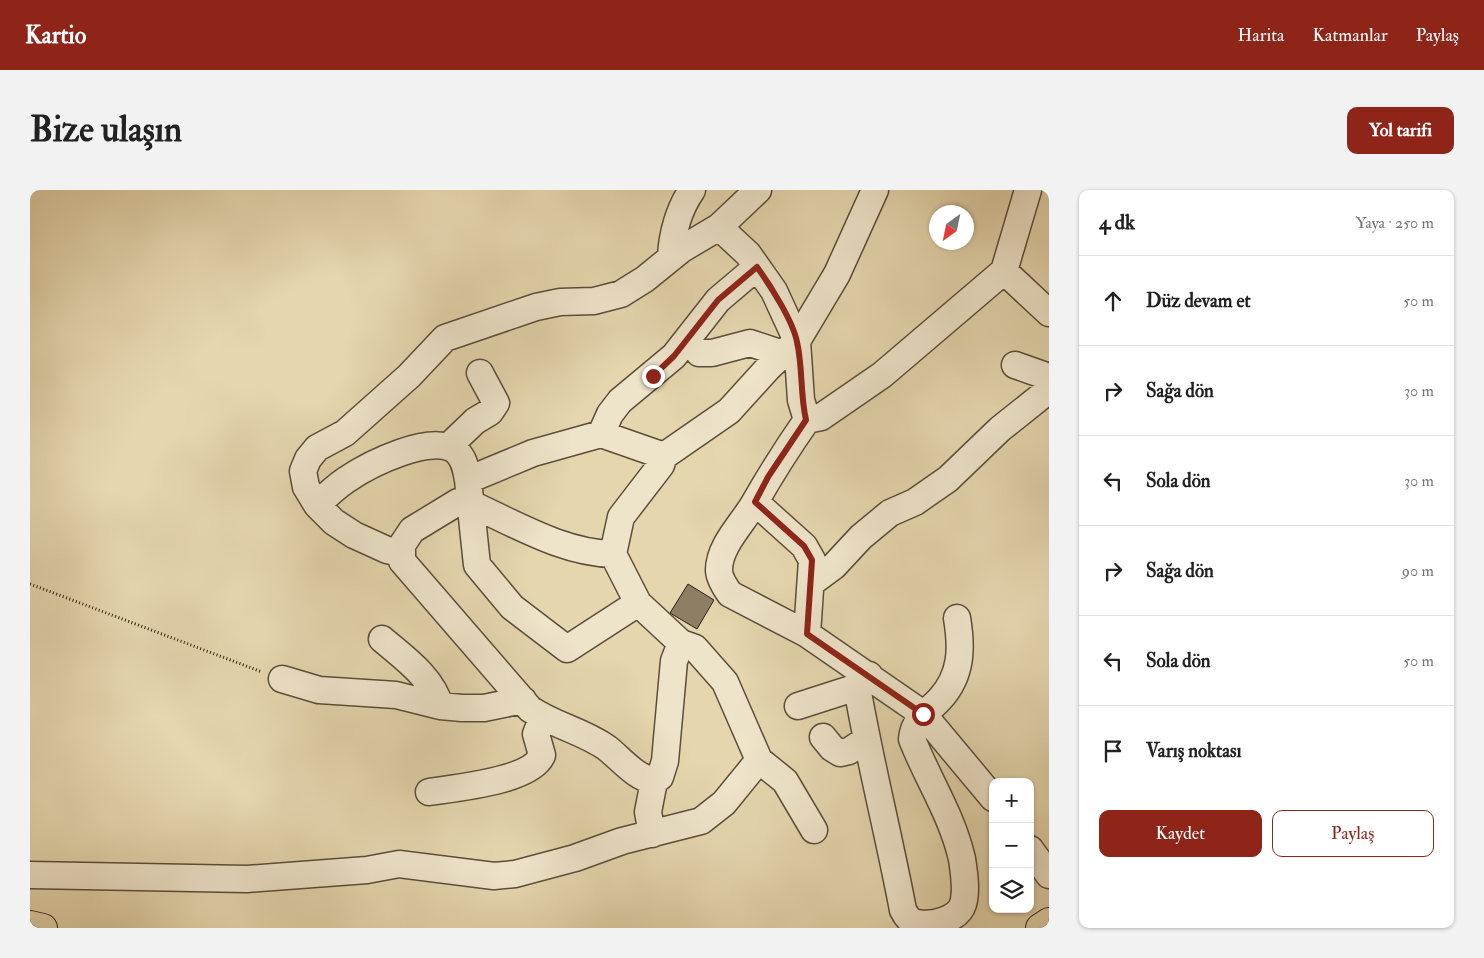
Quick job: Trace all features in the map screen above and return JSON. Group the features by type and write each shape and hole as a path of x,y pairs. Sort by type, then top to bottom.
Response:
{"main road":[{"path":"1040,928 1049,922"},
{"path":"30,925 43,928"}],"street":[{"path":"671,258 676,226 683,206 692,190"},
{"path":"401,553 387,550 354,535 334,522 317,505 306,487 303,471 317,448 344,433 409,376 445,338 536,306 560,302 594,301 614,297 633,288 682,249 719,227 758,190"},
{"path":"814,830 785,781 759,760 725,682 695,648 681,643 638,603 613,554 621,517 661,465 664,456 729,411 769,366 790,348 837,274 875,190"},
{"path":"989,793 923,714 863,681 807,634 738,600 730,594 724,585 719,570 722,557 768,477 806,420 820,417 882,375 1004,271 1028,190"},
{"path":"719,227 748,254 774,291 790,348 806,420"},
{"path":"601,434 610,414 620,401 674,356 718,300 757,267"},
{"path":"1004,271 1049,313"},
{"path":"699,353 712,353 750,343 790,348"},
{"path":"1015,365 1049,377"},
{"path":"448,447 475,421 490,412 496,403 480,373"},
{"path":"811,583 834,566 861,537 890,514 915,502 948,479 1000,429 1049,390"},
{"path":"654,781 641,778 589,736 542,717 530,709 402,561 401,553 402,545 412,530 532,453 601,434 664,456"},
{"path":"317,505 346,480 396,455 437,444 448,447 456,452 464,462 470,492 477,565 512,607 567,649 638,603"},
{"path":"470,492 556,542 594,554 613,554"},
{"path":"755,502 804,546 812,560 807,634"},
{"path":"863,681 867,738 883,820 897,868 903,910 907,916 917,923 950,918 963,904 964,872 948,816 912,740 914,727 923,714 941,698 957,672 961,642 958,618"},
{"path":"382,638 427,680 436,692 440,706"},
{"path":"652,834 648,812 654,781 660,777 665,761 674,661 681,643"},
{"path":"282,679 319,690 396,695 440,706 484,708 523,700"},
{"path":"798,706 863,681"},
{"path":"429,792 477,785 533,767 542,755 536,734 542,717"},
{"path":"823,737 832,748 840,753 849,751 867,738"},
{"path":"30,875 246,879 367,870 400,864 494,876 515,874 575,858 622,841 701,821 713,813 744,781 759,760"},
{"path":"1034,854 1049,875"}],"path":[{"path":"30,584 99,609 195,648 282,679"}],"building":[{"path":"688,584 714,600 697,629 670,613"}],"route":[{"path":"653,376 674,356 718,300 757,267 774,291 797,341 801,400 806,420 768,477 755,502 804,546 812,560 807,634 923,714"}]}
